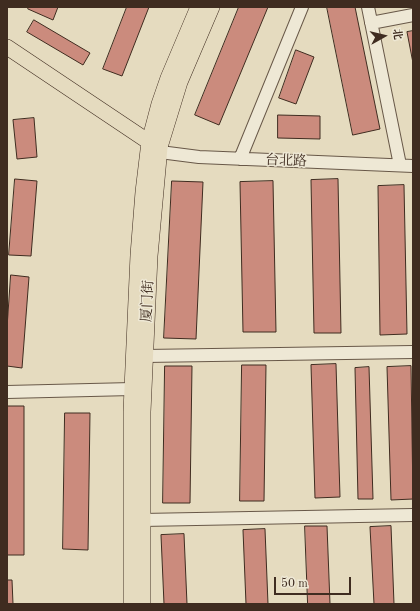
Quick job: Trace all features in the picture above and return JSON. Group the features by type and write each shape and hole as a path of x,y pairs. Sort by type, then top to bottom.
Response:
{"main road":[{"name":"厦门街","path":"143,604 138,390 138,255 168,78 198,7"},
{"name":"厦门街","path":"131,604 138,390 146,356 155,150 180,82 212,7"},
{"name":"台北路","path":"7,47 155,150"},
{"name":"台北路","path":"7,59 155,150"}],"street":[{"path":"240,159 302,7"},
{"path":"368,7 400,165"},
{"path":"371,23 413,14"},
{"name":"台北路","path":"155,150 199,157 413,166"},
{"path":"146,356 413,352"},
{"path":"7,392 138,390"},
{"path":"142,520 413,515"}],"building":[{"path":"29,7 58,7 53,20 28,9"},
{"path":"127,7 149,7 122,76 103,69"},
{"path":"239,7 268,7 219,125 195,115"},
{"path":"327,7 355,7 380,129 353,135"},
{"path":"34,20 90,53 83,65 27,32"},
{"path":"413,31 413,63 407,32"},
{"path":"296,50 314,57 296,104 279,98"},
{"path":"278,115 320,116 320,139 278,138"},
{"path":"34,118 37,157 17,159 13,120"},
{"path":"15,179 37,181 31,256 9,255"},
{"path":"338,179 341,333 314,333 311,180"},
{"path":"172,181 203,182 196,339 164,338"},
{"path":"273,181 276,332 243,332 240,182"},
{"path":"404,185 407,334 380,335 378,186"},
{"path":"11,275 29,277 22,368 7,366 7,328"},
{"path":"336,364 340,497 315,498 311,365"},
{"path":"242,365 266,365 264,501 240,501"},
{"path":"165,366 192,366 190,503 163,503"},
{"path":"411,366 413,499 391,500 387,367"},
{"path":"369,367 373,499 358,499 355,368"},
{"path":"7,406 24,406 24,555 7,555"},
{"path":"65,413 90,413 88,550 63,549"},
{"path":"305,526 327,526 330,604 308,604"},
{"path":"391,526 394,604 374,604 370,527"},
{"path":"265,529 268,604 246,604 243,530"},
{"path":"184,534 187,604 164,604 161,535"},
{"path":"7,580 12,580 13,604 7,604"}]}
